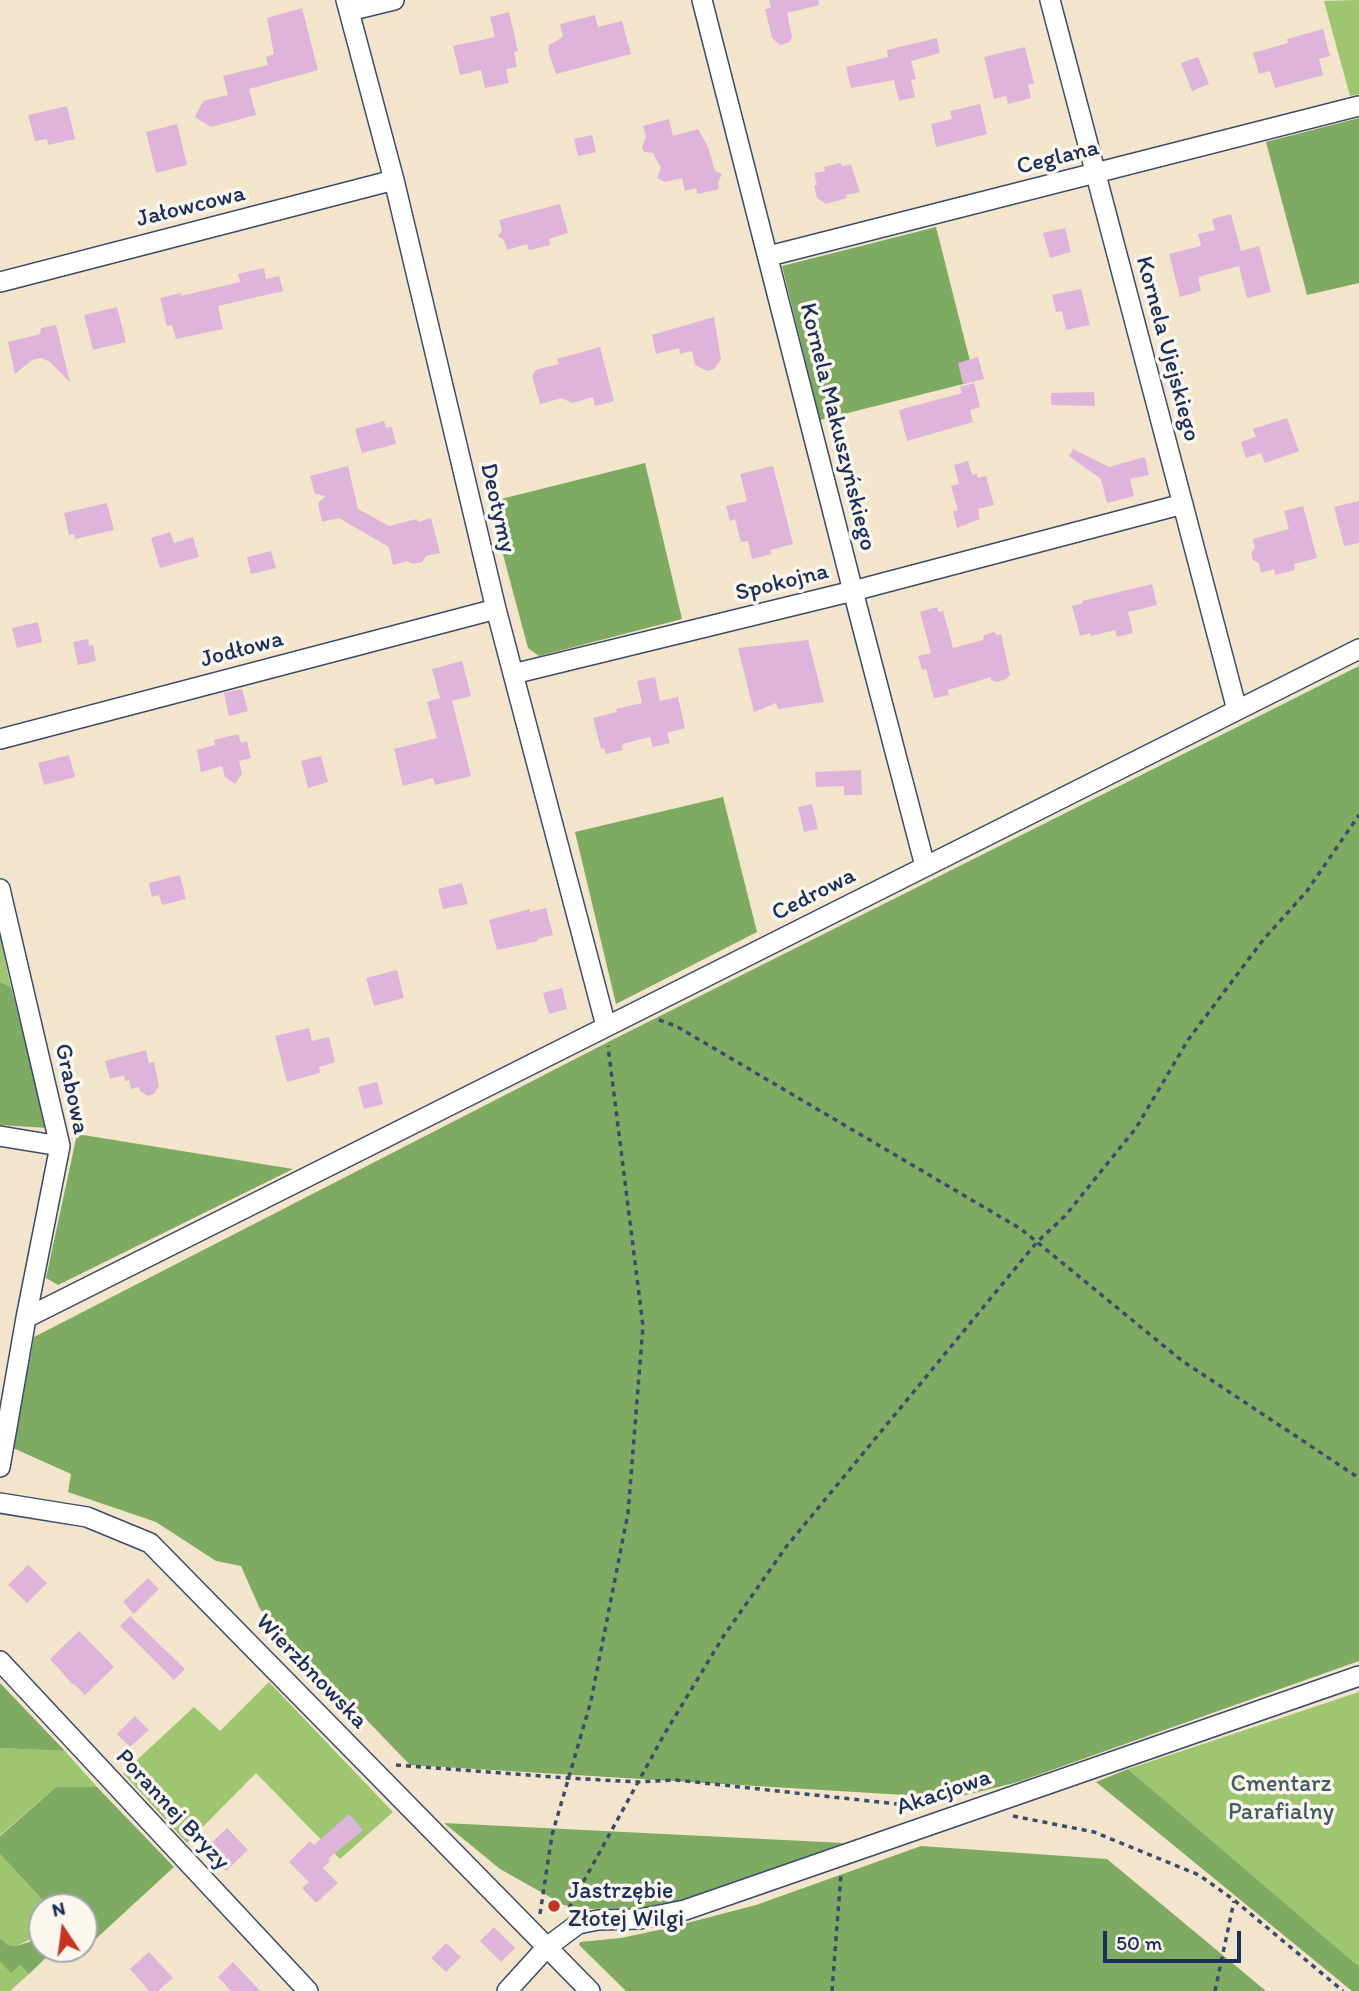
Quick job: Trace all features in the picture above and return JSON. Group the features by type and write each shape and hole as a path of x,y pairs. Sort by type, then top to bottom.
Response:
{"street":[{"path":"348,6 394,0"},
{"name":"Kornela Makuszyńskiego","path":"702,0 925,866"},
{"name":"Kornela Ujejskiego","path":"1050,0 1237,710"},
{"name":"Deotymy","path":"348,6 394,180 496,609 606,1027"},
{"name":"Ceglana","path":"769,256 1359,106"},
{"name":"Jałowcowa","path":"0,282 394,180"},
{"name":"Spokojna","path":"513,674 853,591 1183,504"},
{"name":"Jodłowa","path":"0,739 496,609"},
{"name":"Cedrowa","path":"26,1318 1359,649"},
{"name":"Grabowa","path":"0,889 60,1146 0,1467"},
{"path":"0,1136 60,1146"},
{"name":"Wierzbnowska","path":"0,1503 87,1517 150,1543 363,1760 548,1940 590,1991"},
{"name":"Porannej Bryzy","path":"0,1661 308,1991"},
{"name":"Akacjowa","path":"548,1940 587,1921 640,1919 685,1910 1359,1676"},
{"path":"507,1991 548,1940"}],"path":[{"path":"548,1940 562,1923 638,1782 723,1637 786,1547 1037,1241 1065,1216 1136,1128 1188,1040 1263,940 1307,891 1359,815"},
{"path":"637,1013 676,1026 1021,1229 1181,1360 1359,1478"},
{"path":"548,1940 552,1835 591,1700 628,1513 643,1326 606,1027"},
{"path":"363,1760 400,1766 567,1778 638,1782 676,1780 965,1811"},
{"path":"1013,1816 1094,1832 1199,1875 1234,1900 1343,1991"},
{"path":"832,1991 842,1855"},
{"path":"1215,1991 1234,1900"}],"green space":[{"path":"1359,0 1359,94 1350,96 1324,1"},
{"path":"1359,118 1359,283 1307,295 1266,142"},
{"path":"936,227 975,381 820,420 782,266"},
{"path":"645,463 682,619 539,656 528,648 489,502"},
{"path":"1359,666 1359,1661 1018,1782 954,1798 410,1765 260,1609 241,1566 216,1561 156,1522 68,1492 71,1474 13,1448 34,1337 616,1038"},
{"path":"723,797 757,932 616,1004 575,832"},
{"path":"0,936 11,987 0,982"},
{"path":"0,982 11,987 48,1128 0,1125"},
{"path":"77,1134 293,1169 58,1285 46,1278"},
{"path":"269,1682 393,1812 340,1859 256,1773 187,1843 123,1773 194,1707 220,1731"},
{"path":"0,1683 65,1751 0,1748"},
{"name":"Cmentarz Parafialny","path":"1359,1692 1359,1968 1128,1769"},
{"path":"0,1748 65,1751 97,1787 56,1787 0,1835"},
{"path":"1128,1769 1359,1967 1359,1991 1352,1991 1096,1782"},
{"path":"56,1787 97,1787 174,1867 98,1937 98,1893 36,1893 0,1854 0,1836"},
{"path":"444,1823 844,1843 765,1873 656,1908 580,1909 564,1905 500,1869"},
{"path":"921,1846 1107,1859 1266,1991 626,1991 579,1945 580,1942 621,1938 668,1928 756,1905"},
{"path":"0,1854 36,1893 28,1893 28,1940 16,1946 8,1945 0,1938"},
{"path":"0,1938 8,1945 28,1942 28,1963 40,1963 29,1974 20,1965 11,1973 0,1961"},
{"path":"0,1961 11,1972 20,1965 29,1974 10,1991 0,1991"}],"building":[{"path":"769,0 818,0 819,5 787,13 792,37 790,42 780,45 772,38 765,9 771,8"},
{"path":"302,8 318,70 249,89 256,115 211,127 195,117 203,101 228,95 223,76 268,65 266,57 274,54 267,18"},
{"path":"509,12 518,51 514,52 517,67 506,69 509,83 485,88 481,70 460,75 453,46 495,37 490,17"},
{"path":"595,15 598,27 622,21 631,54 556,74 548,50 549,45 563,37 560,24"},
{"path":"1323,29 1330,56 1319,59 1323,75 1275,88 1270,71 1259,74 1253,53 1288,43 1287,39"},
{"path":"937,38 940,53 911,61 916,79 911,80 915,97 899,101 894,80 851,88 846,67 888,57 887,50"},
{"path":"1025,47 1034,83 1028,85 1031,98 1008,104 1006,96 994,99 984,57"},
{"path":"1198,57 1209,84 1192,91 1181,63"},
{"path":"980,104 987,134 936,147 931,124 952,119 950,111"},
{"path":"67,106 75,139 48,145 47,139 35,141 28,115"},
{"path":"669,119 673,136 698,129 708,147 715,171 722,174 718,182 719,189 698,194 696,188 685,191 682,178 665,182 657,178 661,168 653,153 644,152 642,147 646,137 643,126"},
{"path":"177,124 187,165 156,173 146,132"},
{"path":"592,135 596,152 578,156 574,139"},
{"path":"841,163 842,166 851,165 860,192 826,204 817,198 814,173 825,171 824,167"},
{"path":"560,204 568,233 549,239 550,245 529,250 527,244 507,250 504,240 498,236 502,230 499,220"},
{"path":"1231,214 1241,251 1259,246 1271,292 1247,298 1239,266 1198,277 1201,291 1180,297 1169,254 1201,246 1198,234 1215,230 1212,219"},
{"path":"1065,228 1071,252 1050,258 1043,233"},
{"path":"264,268 266,279 279,276 283,291 218,306 223,329 176,339 172,325 167,326 160,298 181,293 181,296 240,282 238,274"},
{"path":"1081,289 1090,325 1066,330 1062,311 1056,312 1052,295"},
{"path":"117,307 126,342 93,350 84,315"},
{"path":"714,317 721,359 714,369 707,371 695,365 692,351 680,354 679,348 656,354 652,335"},
{"path":"56,325 70,382 50,362 42,358 32,360 15,374 8,342 40,334 41,328"},
{"path":"600,347 614,401 595,406 593,397 572,403 562,398 540,404 532,376 536,370 559,364 557,359"},
{"path":"978,357 984,379 963,384 958,363"},
{"path":"974,383 980,407 970,410 973,422 907,441 899,410 962,393 960,387"},
{"path":"1094,392 1095,406 1051,405 1051,393"},
{"path":"1287,418 1299,451 1265,463 1261,453 1246,458 1241,442 1256,437 1253,429"},
{"path":"384,421 386,428 392,427 396,444 362,453 355,429"},
{"path":"1073,449 1109,467 1145,457 1149,475 1130,479 1134,496 1107,503 1101,479 1069,456"},
{"path":"968,461 972,475 977,474 978,478 986,476 994,505 978,509 980,519 957,528 953,511 958,510 951,486 959,484 954,465"},
{"path":"348,466 358,509 389,526 431,518 440,553 426,556 422,562 413,564 407,561 393,565 389,547 339,518 322,522 318,503 326,496 315,494 310,476"},
{"path":"773,466 793,544 770,550 771,554 752,559 748,541 741,542 735,519 730,521 726,506 747,501 740,474"},
{"path":"1359,501 1359,543 1344,546 1334,507"},
{"path":"107,503 114,530 75,539 74,534 69,535 64,513"},
{"path":"1303,506 1317,558 1294,564 1295,570 1275,575 1274,569 1261,573 1259,563 1253,560 1251,553 1255,548 1253,539 1289,529 1284,511"},
{"path":"170,532 174,543 193,537 199,557 160,568 151,538"},
{"path":"271,551 276,568 251,574 247,557"},
{"path":"1152,584 1157,605 1128,612 1133,633 1117,637 1115,630 1080,636 1072,606 1083,603 1082,601"},
{"path":"937,607 938,612 943,611 953,648 983,640 984,635 994,632 1001,634 1010,675 997,682 991,680 991,677 948,690 949,695 934,698 926,669 922,670 918,656 931,653 920,612"},
{"path":"38,622 42,642 17,648 12,628"},
{"path":"88,639 89,646 93,645 96,661 78,665 73,642"},
{"path":"808,640 824,702 778,709 776,703 754,712 738,648"},
{"path":"462,661 471,696 452,701 471,776 435,785 433,778 403,786 394,749 437,738 427,702 440,698 432,669"},
{"path":"655,677 660,701 678,697 685,728 667,733 670,743 653,747 650,737 622,744 623,750 606,754 604,748 601,749 593,718 642,703 637,681"},
{"path":"242,689 248,711 229,716 224,693"},
{"path":"238,734 241,743 247,741 251,758 239,761 242,774 235,784 225,777 222,766 201,772 197,750 215,745 214,740"},
{"path":"69,755 75,777 44,785 38,763"},
{"path":"321,756 328,782 308,788 301,761"},
{"path":"861,770 862,795 844,795 844,786 816,787 815,772"},
{"path":"812,804 818,829 804,832 798,807"},
{"path":"180,875 186,899 162,905 159,895 152,897 149,883"},
{"path":"462,883 468,904 443,909 438,889"},
{"path":"546,908 553,935 497,950 489,920 530,909 530,912"},
{"path":"397,970 404,998 374,1006 366,978"},
{"path":"562,988 567,1009 549,1014 543,993"},
{"path":"309,1028 312,1041 329,1037 335,1062 319,1067 320,1073 287,1082 275,1036"},
{"path":"146,1050 149,1063 154,1062 159,1086 154,1094 148,1096 140,1091 139,1087 131,1089 129,1080 125,1081 124,1075 110,1079 105,1061"},
{"path":"377,1082 383,1104 364,1109 358,1087"},
{"path":"28,1565 47,1583 27,1603 8,1585"},
{"path":"148,1578 159,1589 134,1614 123,1602"},
{"path":"130,1616 185,1669 174,1680 120,1626"},
{"path":"79,1631 114,1667 85,1695 50,1659"},
{"path":"135,1716 149,1730 130,1747 117,1734"},
{"path":"349,1814 363,1830 328,1859 330,1861 323,1868 338,1883 316,1903 302,1888 309,1882 289,1862 310,1841 314,1845"},
{"path":"227,1828 248,1850 226,1871 205,1849"},
{"path":"494,1927 515,1948 501,1962 480,1941"},
{"path":"446,1943 461,1957 446,1972 431,1958"},
{"path":"149,1952 173,1978 158,1991 149,1991 130,1969"},
{"path":"233,1962 260,1991 231,1991 218,1977"}],"place":[{"name":"Jastrzębie Złotej Wilgi","path":"554,1906"}]}
